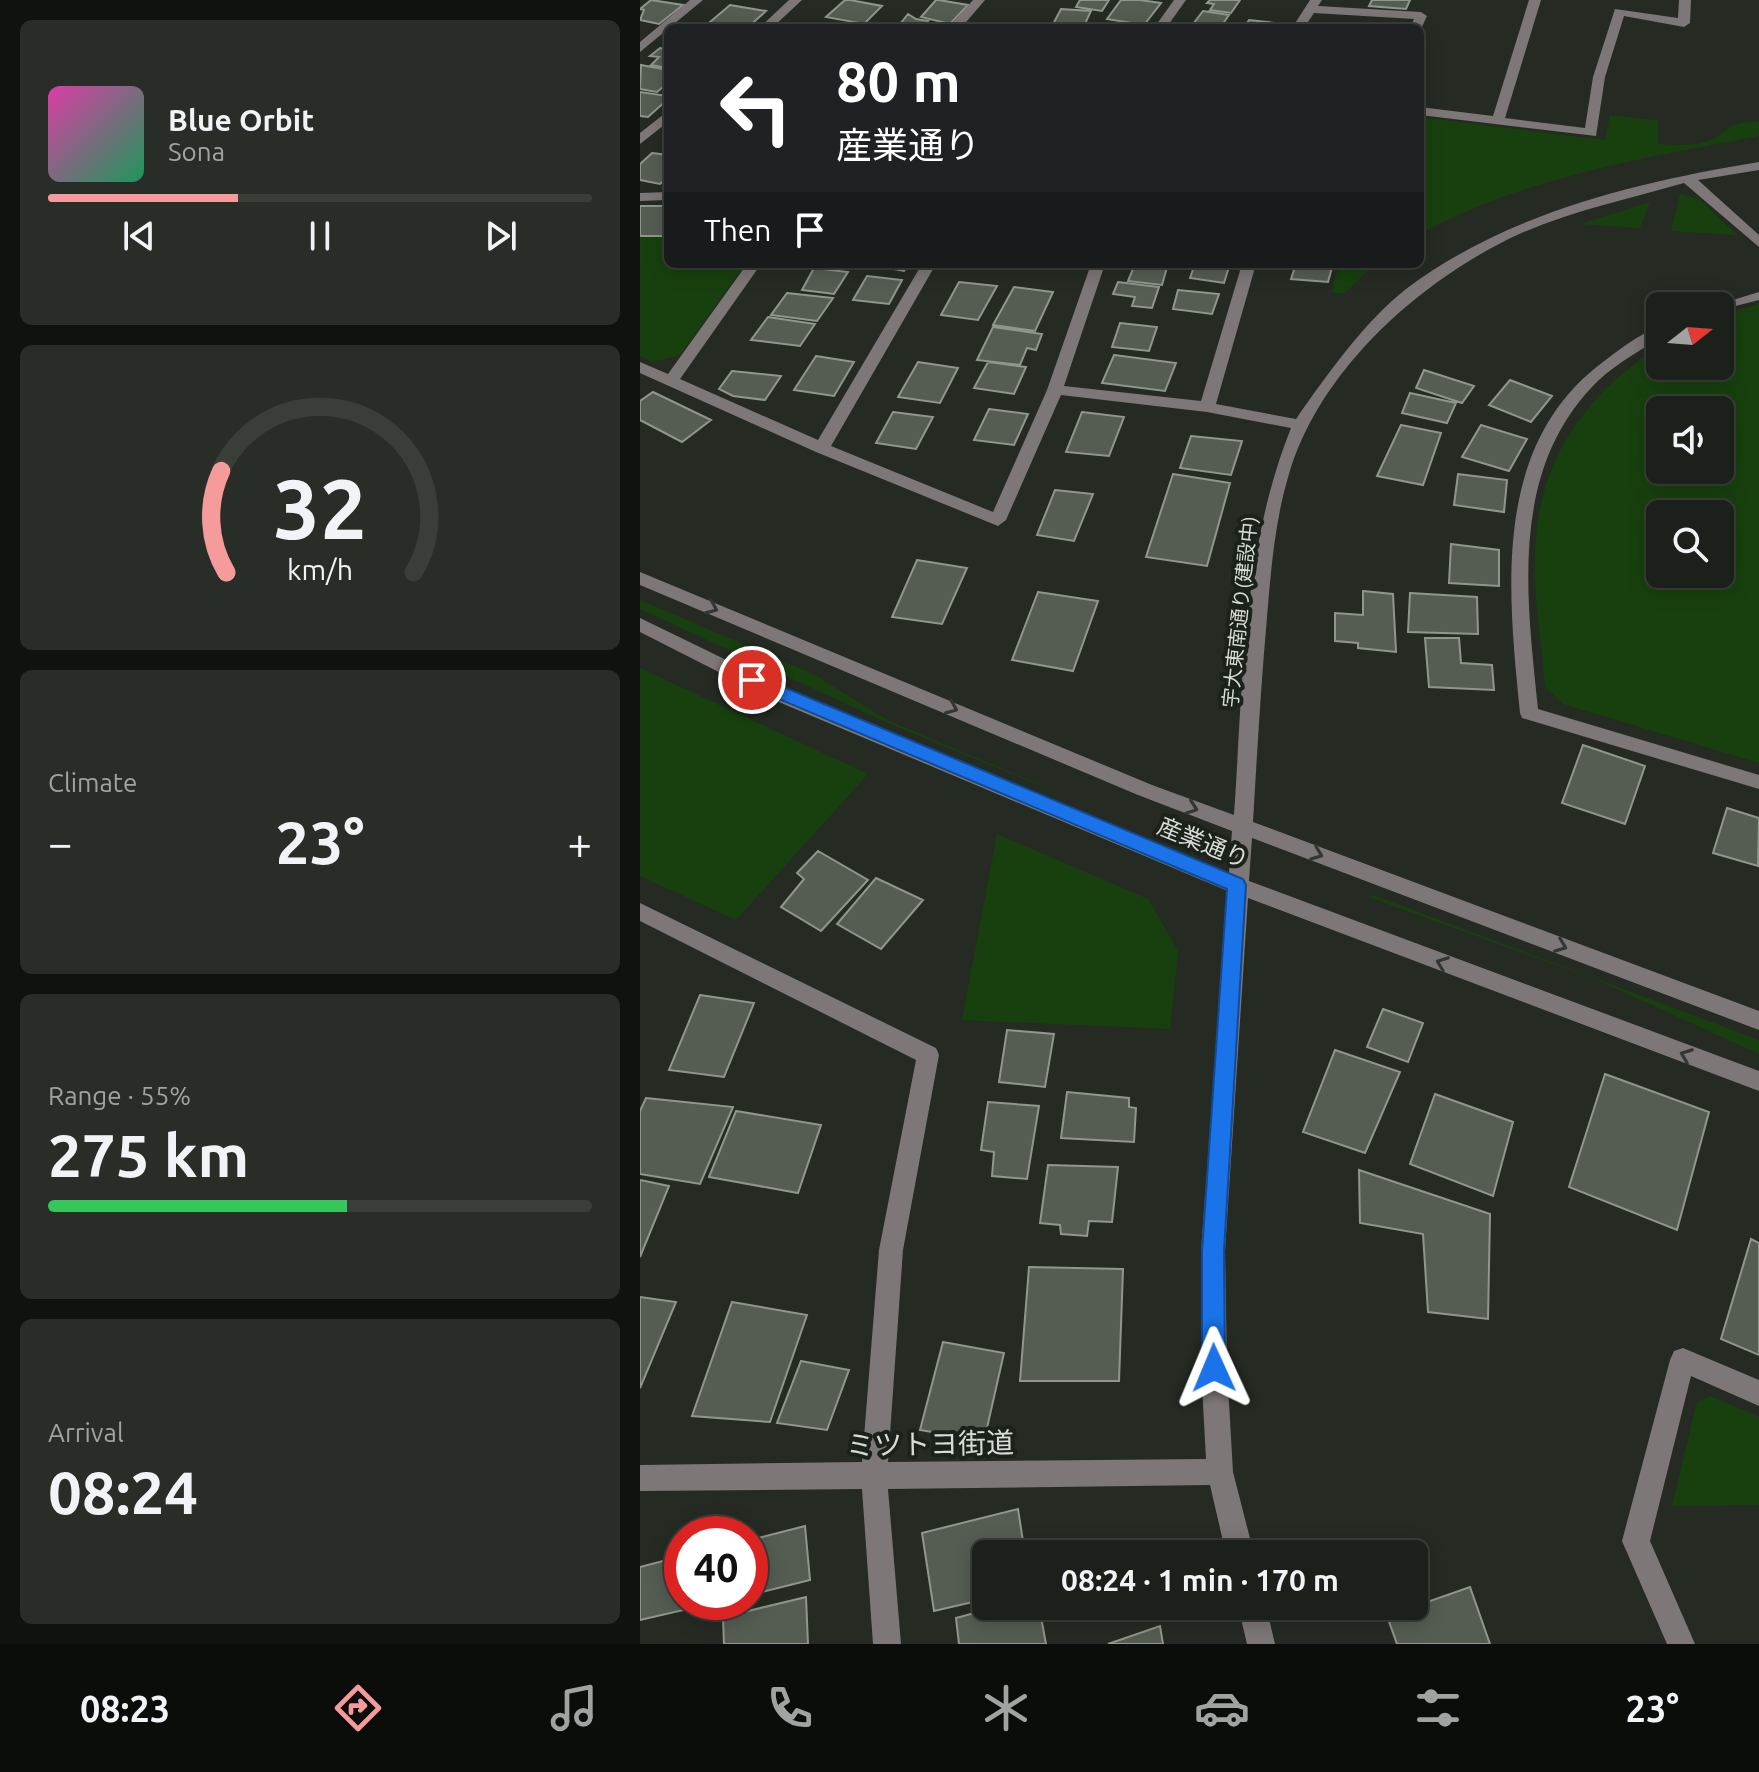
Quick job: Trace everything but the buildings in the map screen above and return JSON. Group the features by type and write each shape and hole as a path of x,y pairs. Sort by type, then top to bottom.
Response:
{"street":[{"path":"668,24 697,0"},
{"path":"769,24 796,0"},
{"path":"958,24 979,0"},
{"path":"1163,24 1180,0"},
{"path":"1498,121 1535,0"},
{"path":"1424,112 1591,133 1599,77 1619,12 1684,23 1685,0"},
{"path":"1301,24 1314,4 1421,16 1418,24"},
{"path":"640,48 664,28"},
{"path":"640,140 664,118"},
{"path":"640,124 655,126"},
{"name":"宇大東南通り(建設中)","path":"1237,1540 1220,1472 1214,1368 1213,1251 1236,885 1244,827 1255,651 1265,545 1281,473 1300,425 1342,364 1409,294 1456,262 1513,232 1567,212 1687,178 1759,166"},
{"path":"1687,178 1759,243"},
{"path":"640,197 664,196"},
{"path":"671,381 751,268"},
{"path":"822,448 927,268"},
{"path":"640,367 822,448 998,520 1055,390 1097,268"},
{"path":"1207,407 1248,268"},
{"path":"1734,302 1759,296"},
{"path":"1646,341 1611,363 1584,387 1563,413 1537,462 1525,496 1518,554 1529,713 1759,782"},
{"path":"1055,390 1207,407 1300,425"},
{"name":"産業通り","path":"640,578 1145,790 1759,1021"},
{"name":"産業通り","path":"640,624 781,695 1236,885 1759,1081"},
{"path":"640,911 928,1055 891,1250 880,1363 874,1477 887,1644"},
{"path":"1681,1644 1636,1541 1683,1360 1759,1393"},
{"name":"ミツトヨ街道","path":"640,1478 1220,1472"},
{"path":"1255,1620 1261,1644"}],"green space":[{"path":"1610,115 1658,121 1658,144 1700,144 1739,123 1759,122 1759,136 1629,162 1543,184 1460,214 1424,232 1424,117 1605,140"},
{"path":"1680,194 1699,199 1737,235 1671,231"},
{"path":"1650,202 1640,228 1581,224"},
{"path":"640,236 664,236 664,268 742,268 680,355 652,362 640,356"},
{"path":"1338,268 1370,268 1344,294 1332,292"},
{"path":"1759,304 1759,763 1563,704 1545,686 1535,574 1538,524 1544,492 1569,435 1608,387 1646,356 1646,380 1734,380 1734,311"},
{"path":"640,600 813,674 889,721 1105,812 888,723 640,609"},
{"path":"640,668 868,774 736,920 640,876"},
{"path":"997,834 1148,899 1178,951 1170,1029 962,1020"},
{"path":"1373,895 1759,1040 1759,1054 1595,979 1371,898"},
{"path":"1710,1396 1759,1417 1759,1505 1672,1506 1697,1402"}],"route":[{"path":"752,680 781,695 1236,885 1213,1251 1214,1368"}]}
